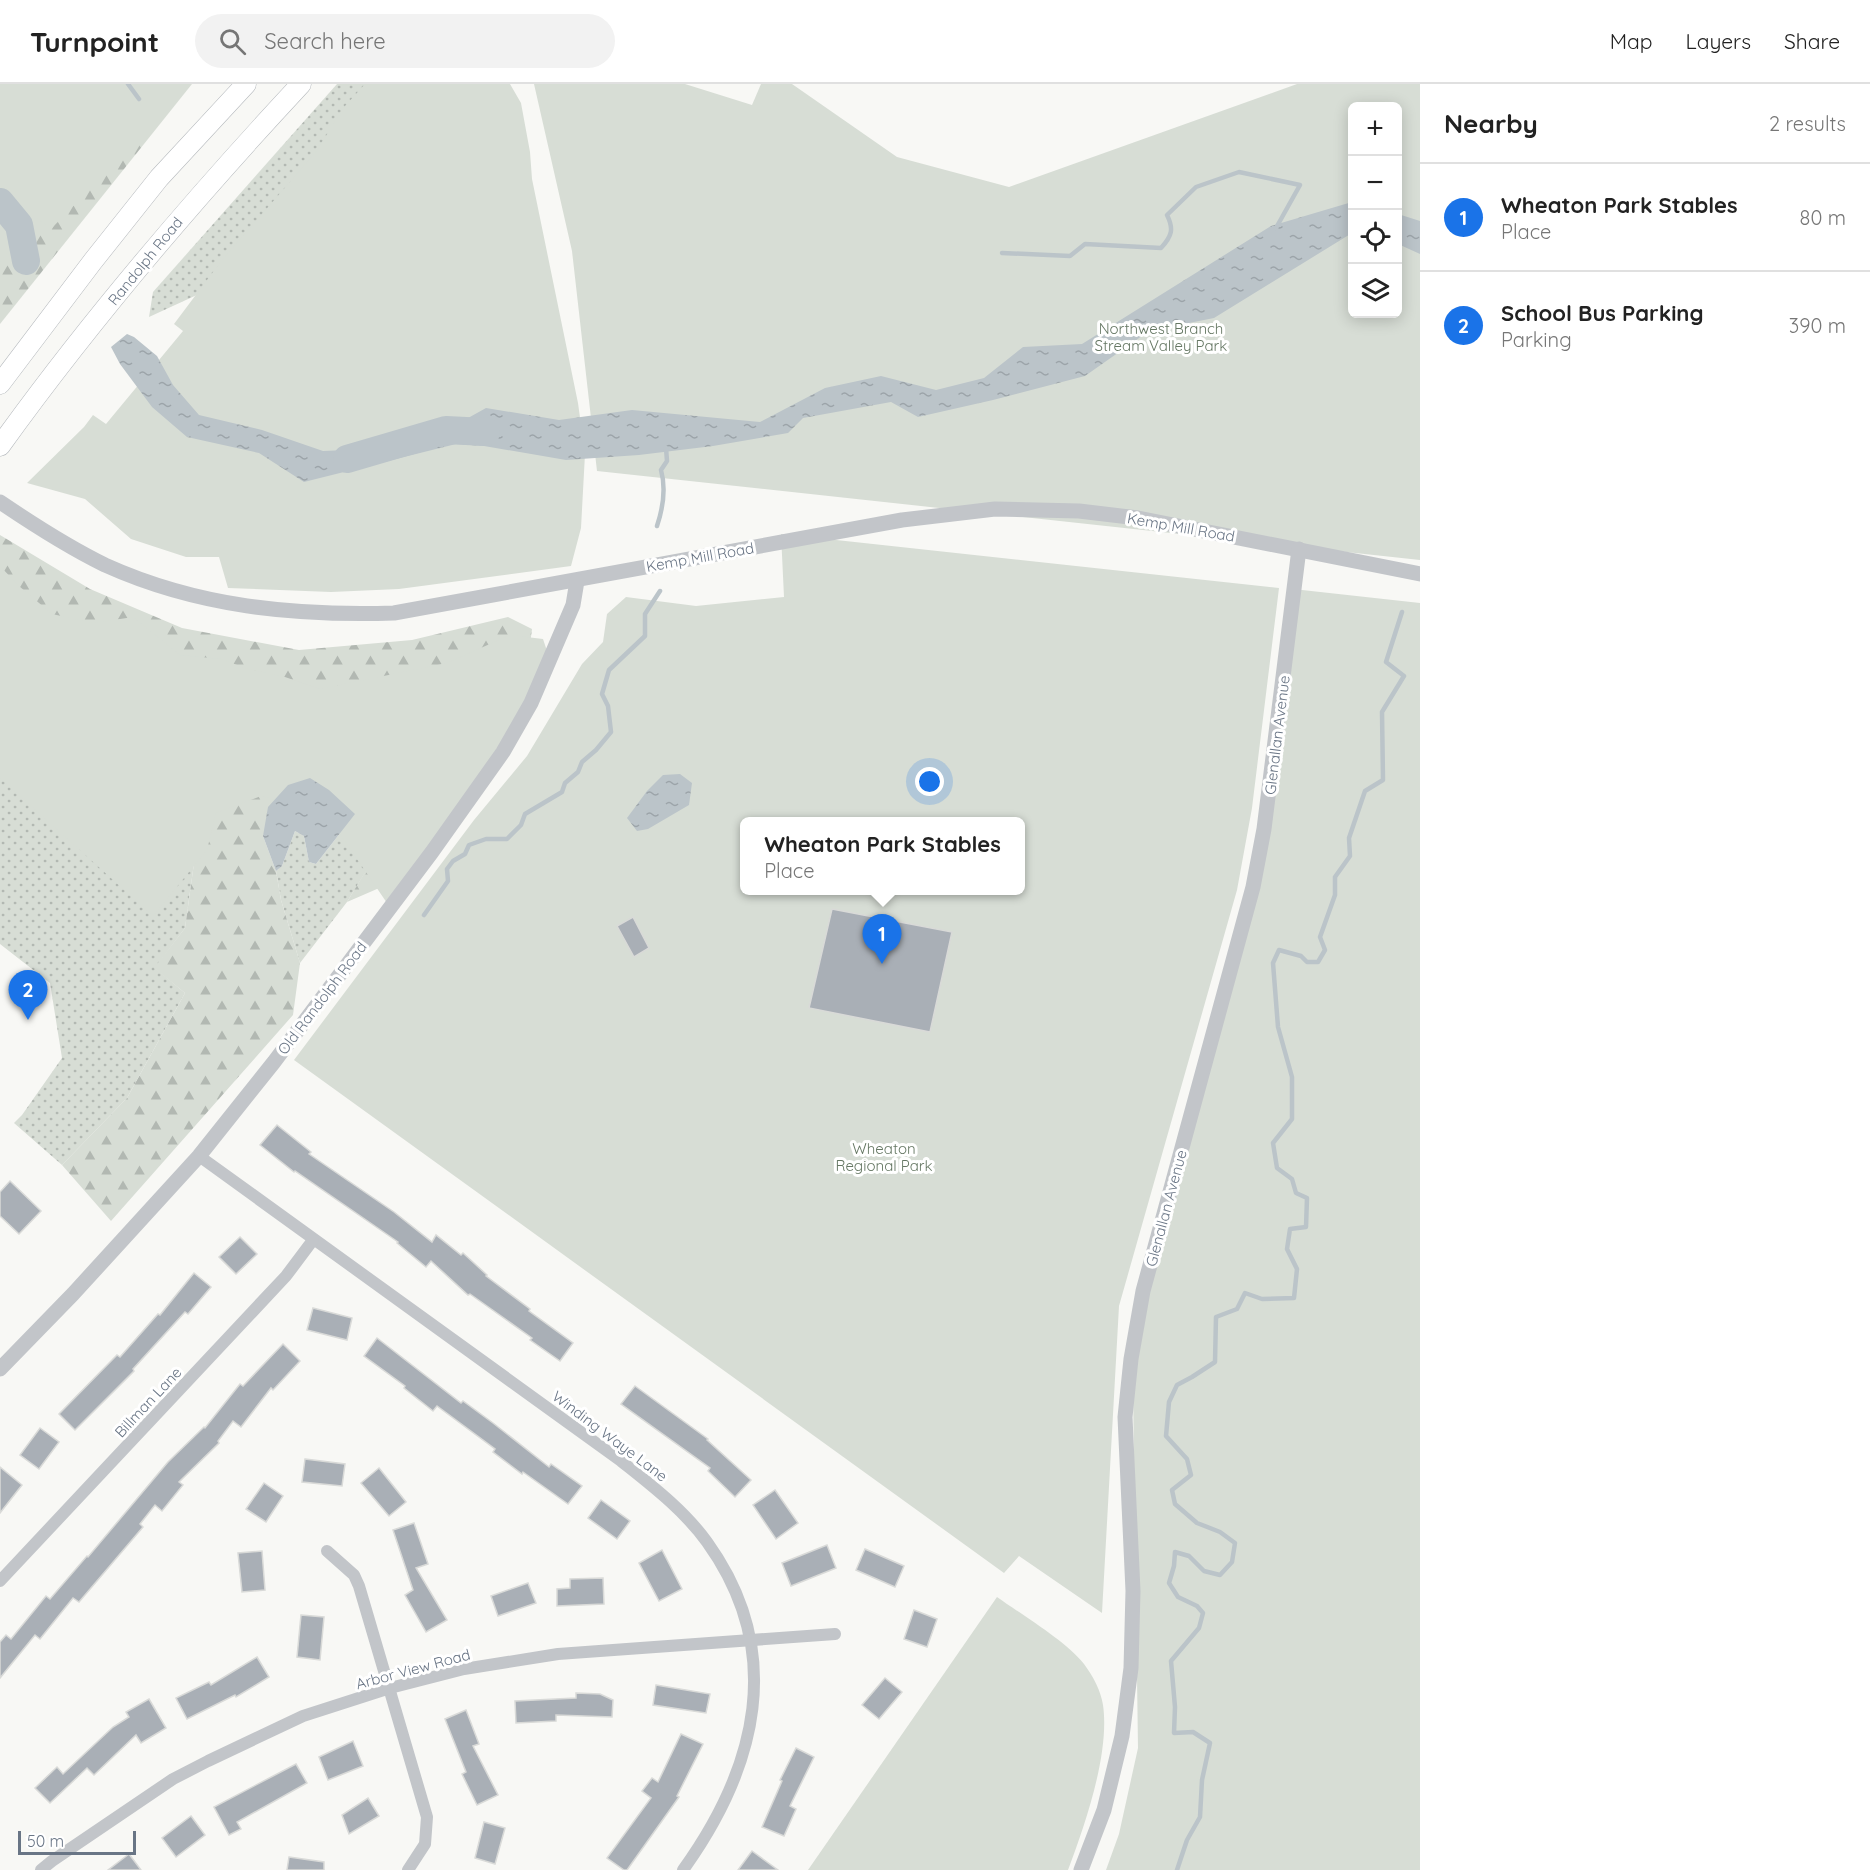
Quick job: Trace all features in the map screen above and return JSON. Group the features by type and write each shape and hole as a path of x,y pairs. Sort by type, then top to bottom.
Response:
{"main road":[{"path":"0,384 159,178 246,84"},
{"name":"Randolph Road","path":"0,446 32,401 147,256 225,166 301,84"}],"street":[{"name":"Kemp Mill Road","path":"0,502 45,532 106,565 179,592 240,607 309,614 394,613 902,520 995,509 1079,511 1114,515 1420,574"},
{"name":"Glenallan Avenue","path":"1081,1870 1104,1810 1122,1736 1131,1668 1133,1590 1125,1418 1131,1359 1143,1291 1253,887 1264,829 1299,549"},
{"name":"Old Randolph Road","path":"0,1369 73,1294 199,1155 274,1062 432,852 503,752 531,703 573,606 577,581"},
{"name":"Winding Waye Lane","path":"199,1155 621,1461 672,1503 706,1540 726,1570 748,1624 755,1685 748,1742 725,1803 700,1847 683,1870"},
{"name":"Billman Lane","path":"0,1581 286,1276 314,1240"},
{"path":"327,1551 354,1575 390,1688 427,1817 425,1844 408,1870"},
{"name":"Arbor View Road","path":"41,1870 55,1865 173,1779 303,1716 390,1688 464,1669 558,1654 836,1634"}],"green space":[{"path":"0,84 192,84 0,324"},
{"path":"0,84 191,84 52,228 34,217 0,262"},
{"path":"337,84 423,84 273,260 149,317 153,292"},
{"path":"365,84 510,84 521,103 530,152 532,179 578,403 585,454 581,528 571,566 399,589 331,592 228,588 219,557 186,557 131,539 85,499 27,483 84,427 93,415 106,424 183,331 174,324 222,260 315,153 345,106"},
{"name":"Northwest Branch Stream Valley Park","path":"534,84 685,84 752,105 761,84 792,84 897,157 1009,187 1297,84 1420,84 1420,560 597,471 572,251"},
{"name":"Wheaton Regional Park","path":"781,534 1279,588 1252,808 1237,890 1119,1306 1102,1613 1019,1556 1004,1573 294,1060 474,820 527,756 582,664 603,642 607,614 626,597 696,606 784,597"},
{"path":"0,535 90,589 182,628 299,650 412,640 508,617 532,629 525,684 400,879 347,902 391,829 0,725"},
{"path":"0,566 19,586 52,614 94,623 133,617 180,655 221,659 320,689 447,663 510,635 543,639 551,663 509,746 389,906 336,828 299,806 261,796 216,813 207,850 153,916 0,778"},
{"path":"1293,589 1420,603 1420,1870 1106,1870 1119,1834 1138,1748 1132,1315 1251,893"},
{"path":"290,688 352,717 385,748 361,778 392,829 347,902 300,963 281,900 276,871 282,866 295,831 304,836 309,862 316,864 355,814 329,790 310,778 288,785 276,765 214,774 198,834 185,928 155,968 185,993 127,1098 62,1165 14,1123 62,1058 50,983 0,944 0,725 164,827 174,761 230,710"},
{"path":"214,774 288,785 263,836 276,871 281,900 300,963 293,1015 111,1221 62,1165 127,1098 185,993 154,968 185,928 198,834"},
{"path":"997,1597 1055,1637 1076,1655 1093,1679 1102,1700 1104,1724 1099,1766 1082,1832 1068,1870 808,1870"}],"water":[{"path":"1348,203 1348,235 1214,318 1149,331 1085,376 918,417 891,402 803,418 788,433 713,446 639,455 566,460 484,446 456,444 304,482 259,453 187,437 152,407 120,364 111,347 127,334 134,337 157,356 173,385 199,415 262,430 323,451 416,447 486,408 559,420 632,410 760,422 825,388 881,376 936,390 984,378 1023,347 1082,344 1271,226"},
{"path":"1402,215 1420,221 1420,254 1402,246"},
{"path":"680,774 692,783 689,805 648,829 637,831 627,818 647,791 663,775"},
{"path":"310,778 329,790 355,814 316,864 309,862 304,836 295,831 282,866 276,871 263,836 268,807 288,785"}],"building":[{"path":"832,909 952,932 930,1032 809,1008"},
{"path":"633,917 649,948 634,957 617,926"},
{"path":"277,1125 311,1152 309,1154 394,1212 432,1242 436,1235 461,1255 463,1253 486,1276 573,1343 560,1361 530,1340 532,1338 470,1294 468,1295 431,1261 426,1267 398,1242 294,1172 260,1145"},
{"path":"10,1181 41,1211 19,1234 0,1216 0,1192"},
{"path":"240,1237 257,1254 236,1274 219,1257"},
{"path":"194,1273 211,1287 188,1314 185,1312 133,1369 134,1371 75,1430 59,1414 117,1355 120,1357 158,1314 160,1315"},
{"path":"313,1308 352,1318 347,1340 307,1330"},
{"path":"377,1338 549,1467 551,1464 582,1486 568,1504 523,1472 522,1474 493,1452 495,1449 437,1406 433,1411 404,1388 405,1386 364,1356"},
{"path":"283,1344 300,1361 273,1390 271,1388 241,1427 233,1421 218,1441 219,1443 179,1482 183,1485 162,1511 155,1505 140,1524 143,1527 79,1602 73,1598 40,1639 35,1635 0,1678 0,1642 6,1635 11,1639 46,1596 50,1599 168,1462 205,1428 240,1384 243,1386"},
{"path":"635,1386 708,1439 751,1480 735,1497 708,1471 710,1468 621,1404"},
{"path":"40,1428 59,1442 39,1469 20,1455"},
{"path":"305,1459 345,1464 342,1486 302,1482"},
{"path":"0,1467 22,1485 0,1513"},
{"path":"379,1468 406,1502 389,1516 361,1483"},
{"path":"264,1483 283,1496 266,1522 246,1509"},
{"path":"775,1490 798,1523 776,1539 753,1505"},
{"path":"601,1500 630,1521 617,1539 588,1518"},
{"path":"414,1523 428,1564 416,1568 447,1620 426,1632 405,1595 413,1590 393,1530"},
{"path":"827,1545 836,1568 791,1586 782,1563"},
{"path":"865,1549 904,1566 895,1587 856,1570"},
{"path":"662,1550 682,1589 659,1601 639,1563"},
{"path":"262,1551 265,1590 242,1592 238,1553"},
{"path":"603,1578 604,1604 557,1606 557,1589 570,1588 570,1579"},
{"path":"528,1583 536,1603 498,1616 491,1596"},
{"path":"914,1610 937,1619 927,1647 904,1639"},
{"path":"301,1615 324,1617 320,1660 297,1657"},
{"path":"257,1657 269,1677 236,1697 235,1695 187,1719 176,1698 209,1682 211,1685"},
{"path":"885,1678 902,1692 879,1719 862,1705"},
{"path":"656,1685 710,1694 706,1713 653,1705"},
{"path":"576,1693 600,1694 613,1700 612,1717 556,1715 556,1721 516,1723 515,1701 576,1698"},
{"path":"149,1699 166,1728 141,1743 136,1735 94,1775 87,1768 50,1803 35,1788 57,1767 63,1774 113,1727 129,1717 126,1712"},
{"path":"466,1710 479,1744 473,1746 498,1795 477,1805 462,1774 466,1772 445,1719"},
{"path":"681,1734 703,1744 677,1796 679,1797 627,1870 624,1870 607,1858 651,1798 642,1791 652,1778 658,1782"},
{"path":"353,1741 363,1766 328,1780 319,1757"},
{"path":"796,1748 814,1757 790,1806 796,1809 784,1836 762,1827 782,1781 780,1780"},
{"path":"296,1764 307,1783 237,1822 241,1829 229,1835 214,1807"},
{"path":"368,1798 379,1816 349,1834 342,1815"},
{"path":"191,1816 205,1835 176,1857 162,1838"},
{"path":"484,1822 505,1828 495,1864 475,1858"},
{"path":"752,1851 778,1870 738,1870"},
{"path":"129,1854 141,1870 108,1870"},
{"path":"289,1857 324,1862 324,1870 287,1870"}],"waterway":[{"path":"128,84 139,99"},
{"path":"1002,253 1070,256 1085,244 1161,248 1171,232 1171,224 1167,215 1196,187 1239,172 1300,185 1276,228"},
{"path":"0,202 19,225 26,261"},
{"path":"347,459 446,430 486,432"},
{"path":"657,526 663,498 661,470 667,461 666,448"},
{"path":"424,915 448,881 447,869 453,861 465,854 469,845 486,839 507,839 521,825 525,814 562,792 565,783 578,772 582,762 611,732 608,706 602,694 609,670 645,636 645,614 660,591"},
{"path":"1177,1870 1187,1840 1200,1817 1202,1780 1210,1743 1193,1732 1174,1733 1175,1707 1171,1661 1199,1628 1203,1613 1197,1606 1178,1597 1169,1583 1175,1552 1189,1556 1204,1571 1220,1575 1232,1562 1235,1543 1220,1532 1197,1523 1175,1504 1172,1490 1191,1475 1187,1459 1166,1436 1169,1402 1177,1385 1215,1362 1216,1317 1237,1309 1245,1293 1262,1299 1294,1298 1297,1269 1287,1249 1290,1229 1306,1227 1307,1198 1296,1193 1292,1179 1277,1168 1273,1143 1292,1119 1292,1077 1278,1027 1273,963 1279,950 1301,956 1307,962 1318,962 1325,950 1320,937 1335,895 1335,877 1350,856 1349,838 1365,791 1383,780 1382,712 1404,676 1386,662 1402,612"}],"place":[{"name":"Wheaton Park Stables","path":"882,964"},
{"name":"School Bus Parking","path":"28,1020"}]}
